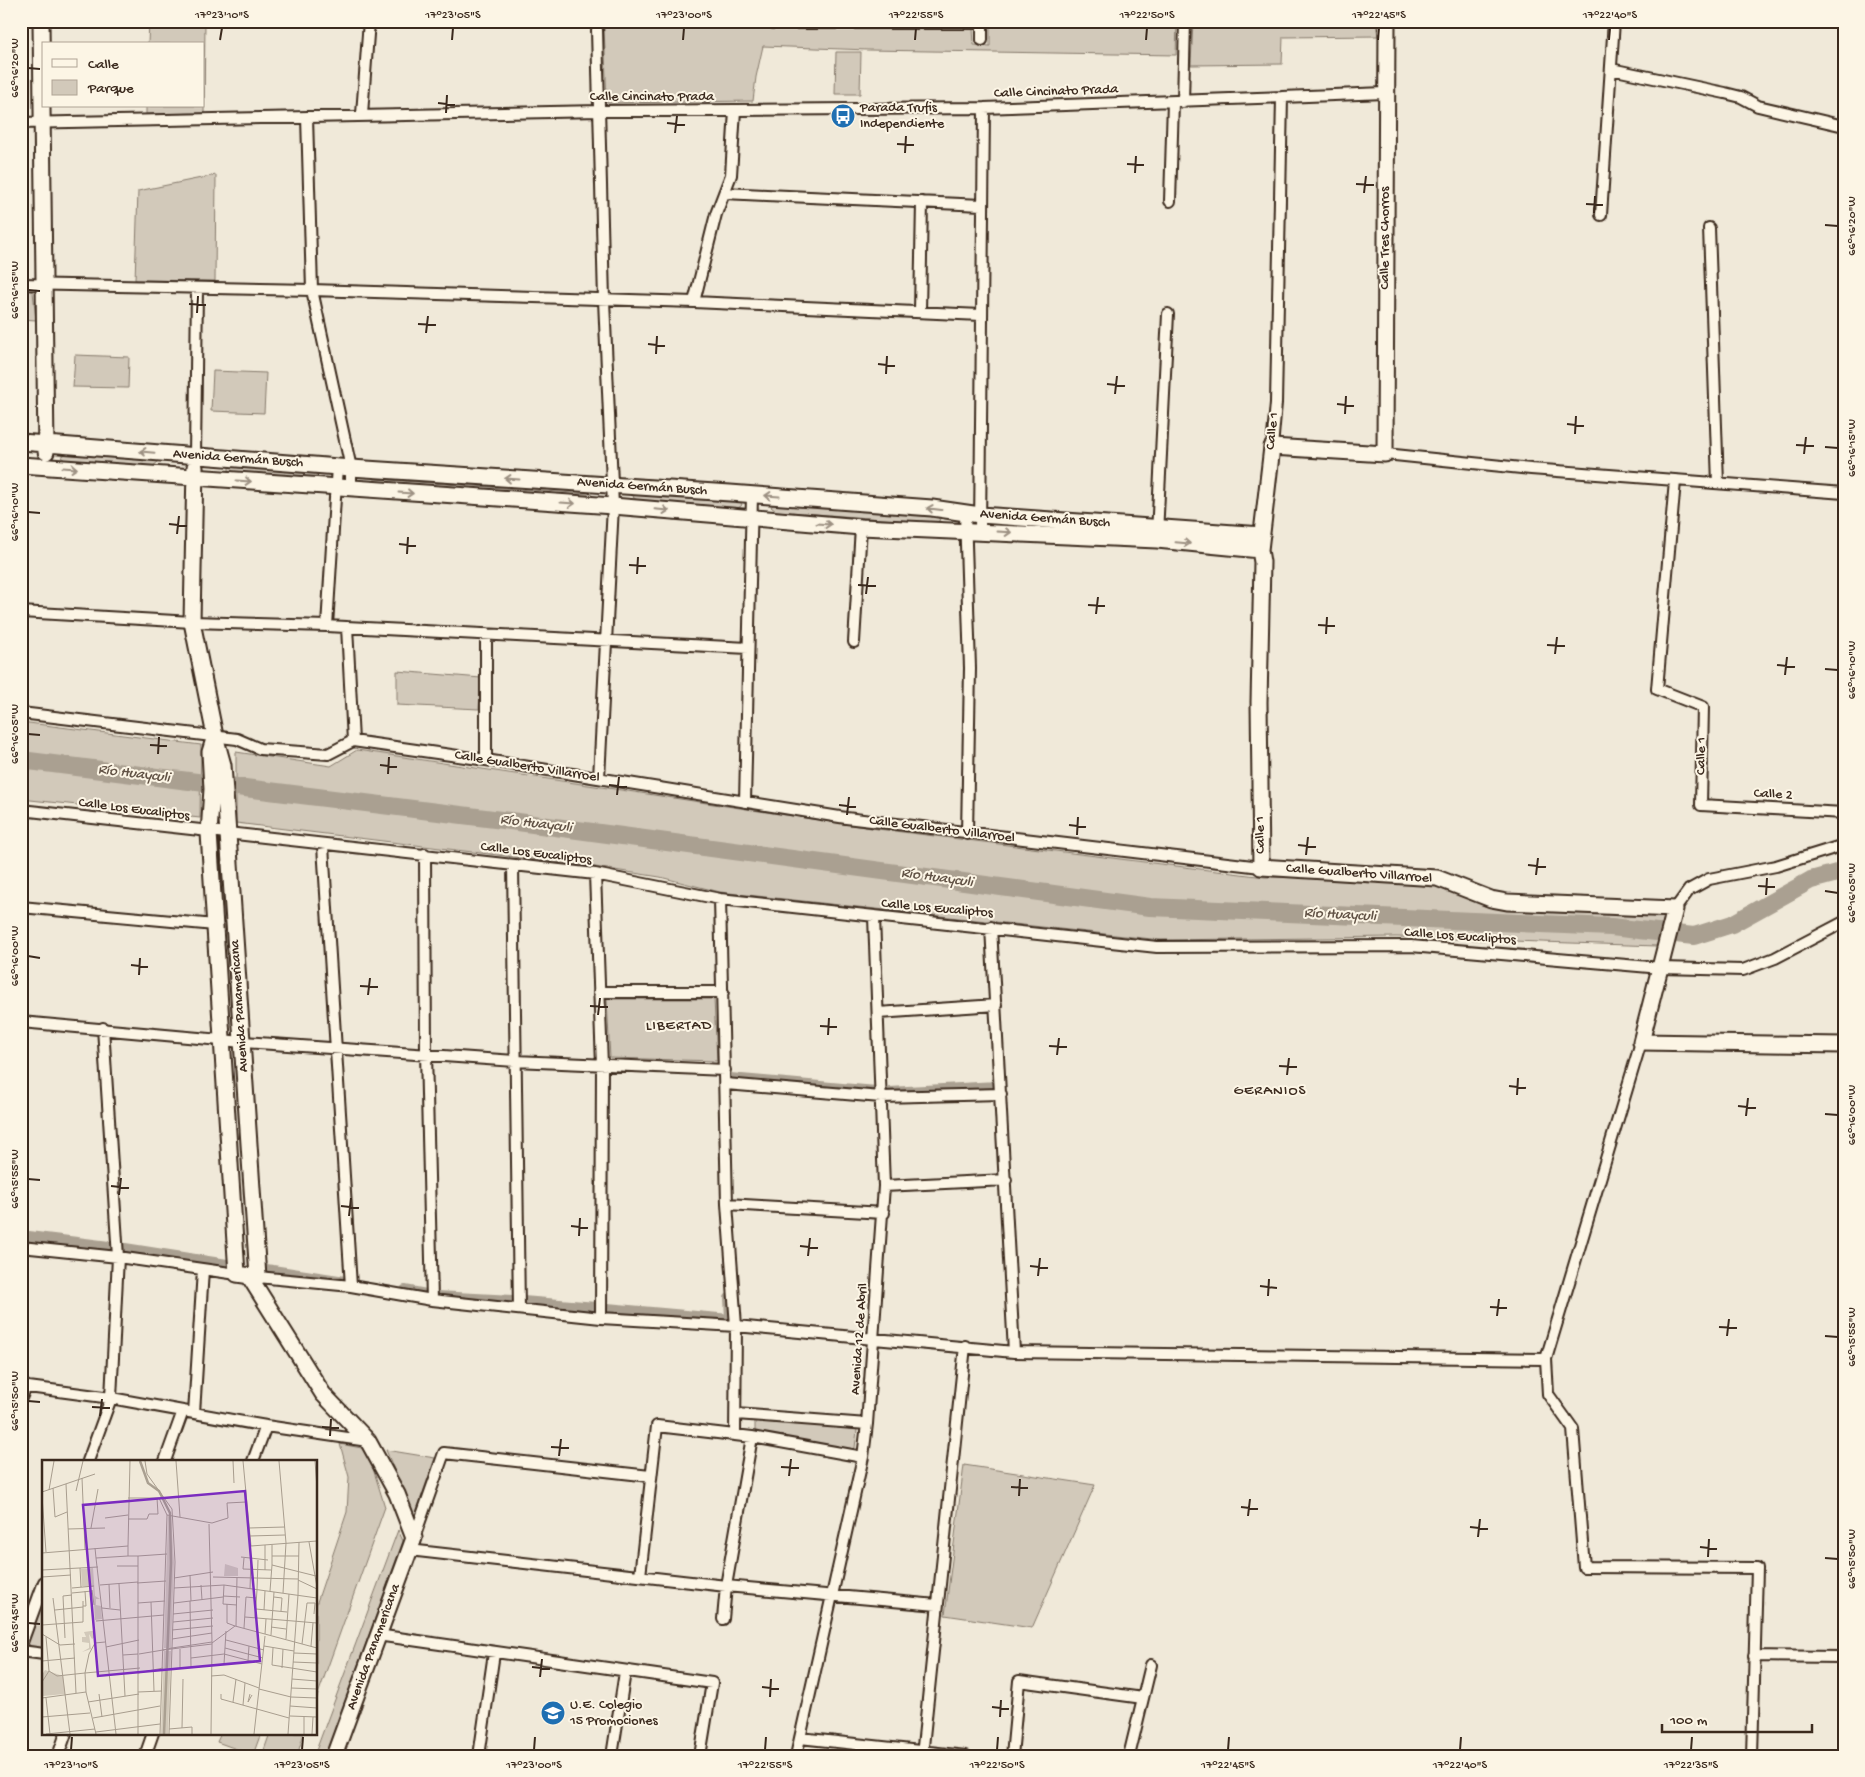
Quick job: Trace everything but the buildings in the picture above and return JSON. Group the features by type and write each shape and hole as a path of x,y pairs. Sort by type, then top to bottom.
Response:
{"main road":[{"path":"41,21 45,466"},
{"name":"Calle Tres Chorros","path":"1385,454 1385,93 1387,21"},
{"name":"Avenida Germán Busch","path":"21,442 344,467 932,508 1157,534 1261,542"},
{"path":"1272,447 1385,454"},
{"name":"Calle 1","path":"1261,867 1259,702 1261,542 1272,447"},
{"name":"Avenida Panamericana","path":"195,456 192,622 215,736 218,789 228,834 243,1042 248,1276"},
{"name":"Avenida Germán Busch","path":"21,465 614,506 861,526 973,531 1157,534"},
{"name":"Avenida Panamericana","path":"218,789 209,833 222,1040 248,1276 323,1394 368,1441 397,1494 412,1544 334,1756"},
{"name":"Calle Gualberto Villarroel","path":"1261,867 1437,878 1491,899 1507,902 1673,916"},
{"path":"1673,916 1640,1042 1844,1045"}],"street":[{"path":"362,114 369,21"},
{"path":"1170,201 1186,21"},
{"path":"1602,214 1614,21"},
{"path":"774,23 982,22 982,40"},
{"path":"598,30 604,300 614,506 599,778"},
{"path":"1610,69 1725,93 1741,97 1758,106 1844,126"},
{"path":"1282,97 1385,93"},
{"name":"Calle Cincinato Prada","path":"21,123 307,117 362,114 984,108 1282,97"},
{"name":"Calle 1","path":"1272,447 1276,403 1282,97"},
{"path":"967,834 972,514 981,315 984,108"},
{"path":"694,302 716,214 731,175 736,110"},
{"path":"307,117 312,290 344,467 351,489"},
{"path":"724,193 982,205"},
{"path":"920,312 922,202"},
{"path":"1709,228 1718,484"},
{"path":"21,284 128,285 197,289 312,290 694,302 981,315"},
{"name":"Avenida Panamericana","path":"195,456 197,289"},
{"path":"1157,534 1168,314"},
{"path":"1385,454 1530,470 1844,493"},
{"path":"327,626 335,488 344,467"},
{"name":"Calle 1","path":"1675,481 1657,689 1703,707 1701,805"},
{"path":"745,802 752,495"},
{"path":"854,642 861,526"},
{"path":"21,612 192,622 327,626 748,648"},
{"path":"21,713 237,738 260,749 328,754 353,741 348,627"},
{"path":"486,634 486,760"},
{"name":"Calle Gualberto Villarroel","path":"353,741 486,760 846,818 967,834 1261,867"},
{"name":"Calle 2","path":"1701,805 1844,813"},
{"name":"Calle Los Eucaliptos","path":"21,810 323,846 425,854 595,874 720,899 874,917 991,927 1157,947 1411,946 1660,968 1743,970 1775,958 1844,922"},
{"path":"1673,916 1689,890 1709,879 1776,866 1844,845"},
{"path":"323,846 351,1286"},
{"path":"425,854 426,1054 432,1300"},
{"path":"513,865 519,1309"},
{"path":"595,874 602,1065 601,1318"},
{"path":"720,899 726,1084 727,1204 736,1326 735,1435"},
{"path":"21,908 215,925"},
{"name":"Avenida 12 de Abril","path":"796,1756 863,1457 867,1424 884,1213 874,917"},
{"path":"991,927 1002,1094 1014,1352"},
{"path":"599,992 723,992"},
{"path":"878,1013 996,1006"},
{"path":"21,1022 243,1042 515,1061 725,1070"},
{"path":"88,1460 111,1398 118,1257 103,1028"},
{"path":"1640,1042 1546,1359 1548,1394 1573,1429 1584,1567 1757,1568 1752,1756"},
{"path":"726,1084 881,1097 1002,1094"},
{"path":"884,1186 1006,1180"},
{"path":"727,1204 884,1213"},
{"path":"21,1247 118,1257 248,1276 351,1286 432,1300 601,1318 736,1326 1014,1352 1546,1359"},
{"path":"194,1413 203,1270"},
{"path":"922,1753 965,1346"},
{"path":"21,1398 24,1386 111,1398 266,1426 368,1441"},
{"path":"165,1460 184,1412"},
{"path":"736,1414 867,1424"},
{"path":"253,1460 266,1426"},
{"path":"640,1576 657,1426 752,1436 863,1457"},
{"path":"723,1619 726,1586 752,1436"},
{"name":"Avenida Panamericana","path":"412,1544 444,1454 650,1476"},
{"path":"412,1544 726,1586 937,1605"},
{"path":"21,1644 42,1587"},
{"path":"377,1635 712,1683 700,1756"},
{"path":"21,1651 42,1654"},
{"path":"479,1756 494,1653"},
{"path":"1754,1656 1839,1656"},
{"path":"1129,1756 1151,1665"},
{"path":"612,1756 625,1672"},
{"path":"1012,1756 1019,1681 1143,1698"},
{"path":"58,1756 66,1734"},
{"path":"145,1756 153,1734"},
{"path":"800,1738 922,1753 966,1756"}],"green space":[{"path":"149,21 205,21 205,42 148,42"},
{"path":"990,21 1177,21 1176,55 868,50 763,46 753,101 607,103 604,26 973,28 974,45 990,46"},
{"path":"1193,21 1376,21 1378,36 1283,37 1282,64 1191,65"},
{"path":"836,52 861,52 860,94 835,94"},
{"path":"146,108 204,108 204,113 146,114"},
{"path":"216,175 215,281 135,280 138,191"},
{"path":"21,288 33,292 36,320 21,319"},
{"path":"75,355 129,357 128,388 73,387"},
{"path":"213,371 266,373 264,413 211,411"},
{"path":"67,453 156,459 158,462 153,466 66,461 61,457"},
{"path":"229,466 318,472 318,474 313,478 233,472 229,470"},
{"path":"370,477 593,490 588,494 374,479"},
{"path":"636,493 740,501 742,505 737,509 638,501 633,497"},
{"path":"774,503 936,515 940,520 935,523 776,511 771,507"},
{"path":"397,671 481,678 479,709 397,705"},
{"path":"21,722 201,745 200,818 21,799"},
{"path":"357,750 878,829 1265,877 1443,881 1482,904 1665,916 1657,946 1397,937 1161,940 720,892 660,877 595,867 236,823 236,752 331,766"},
{"path":"607,999 714,999 717,1061 610,1058"},
{"path":"755,1421 854,1428 857,1430 855,1448 852,1450 755,1433"},
{"path":"340,1444 367,1449 385,1507 318,1694 318,1599 347,1512 349,1477"},
{"path":"386,1450 435,1458 415,1515 411,1511"},
{"path":"964,1465 1095,1485 1032,1628 945,1615"},
{"path":"398,1530 403,1541 325,1756 314,1756"},
{"path":"42,1604 42,1648 31,1646 28,1643"},
{"path":"221,1734 261,1734 253,1755 217,1742"},
{"path":"270,1734 304,1734 297,1756 262,1756"}],"waterway":[{"name":"Río Huayculi","path":"21,760 518,822 1150,907 1611,927 1694,936 1732,924 1811,880 1844,871"},
{"path":"890,1092 996,1086 996,1074"},
{"path":"730,1078 876,1091"},
{"path":"21,1235 109,1246"},
{"path":"125,1248 227,1264"},
{"path":"266,1269 345,1281"},
{"path":"405,1290 426,1294"},
{"path":"437,1296 513,1300"},
{"path":"607,1308 730,1319 729,1298"},
{"path":"523,1301 596,1307"}],"place":[{"name":"Parada Trufis Independiente","path":"843,116"},
{"name":"U.E. Colegio 15 Promociones","path":"553,1713"}],"district":[{"name":"LIBERTAD","path":"679,1026"},
{"name":"GERANIOS","path":"1270,1091"}]}
